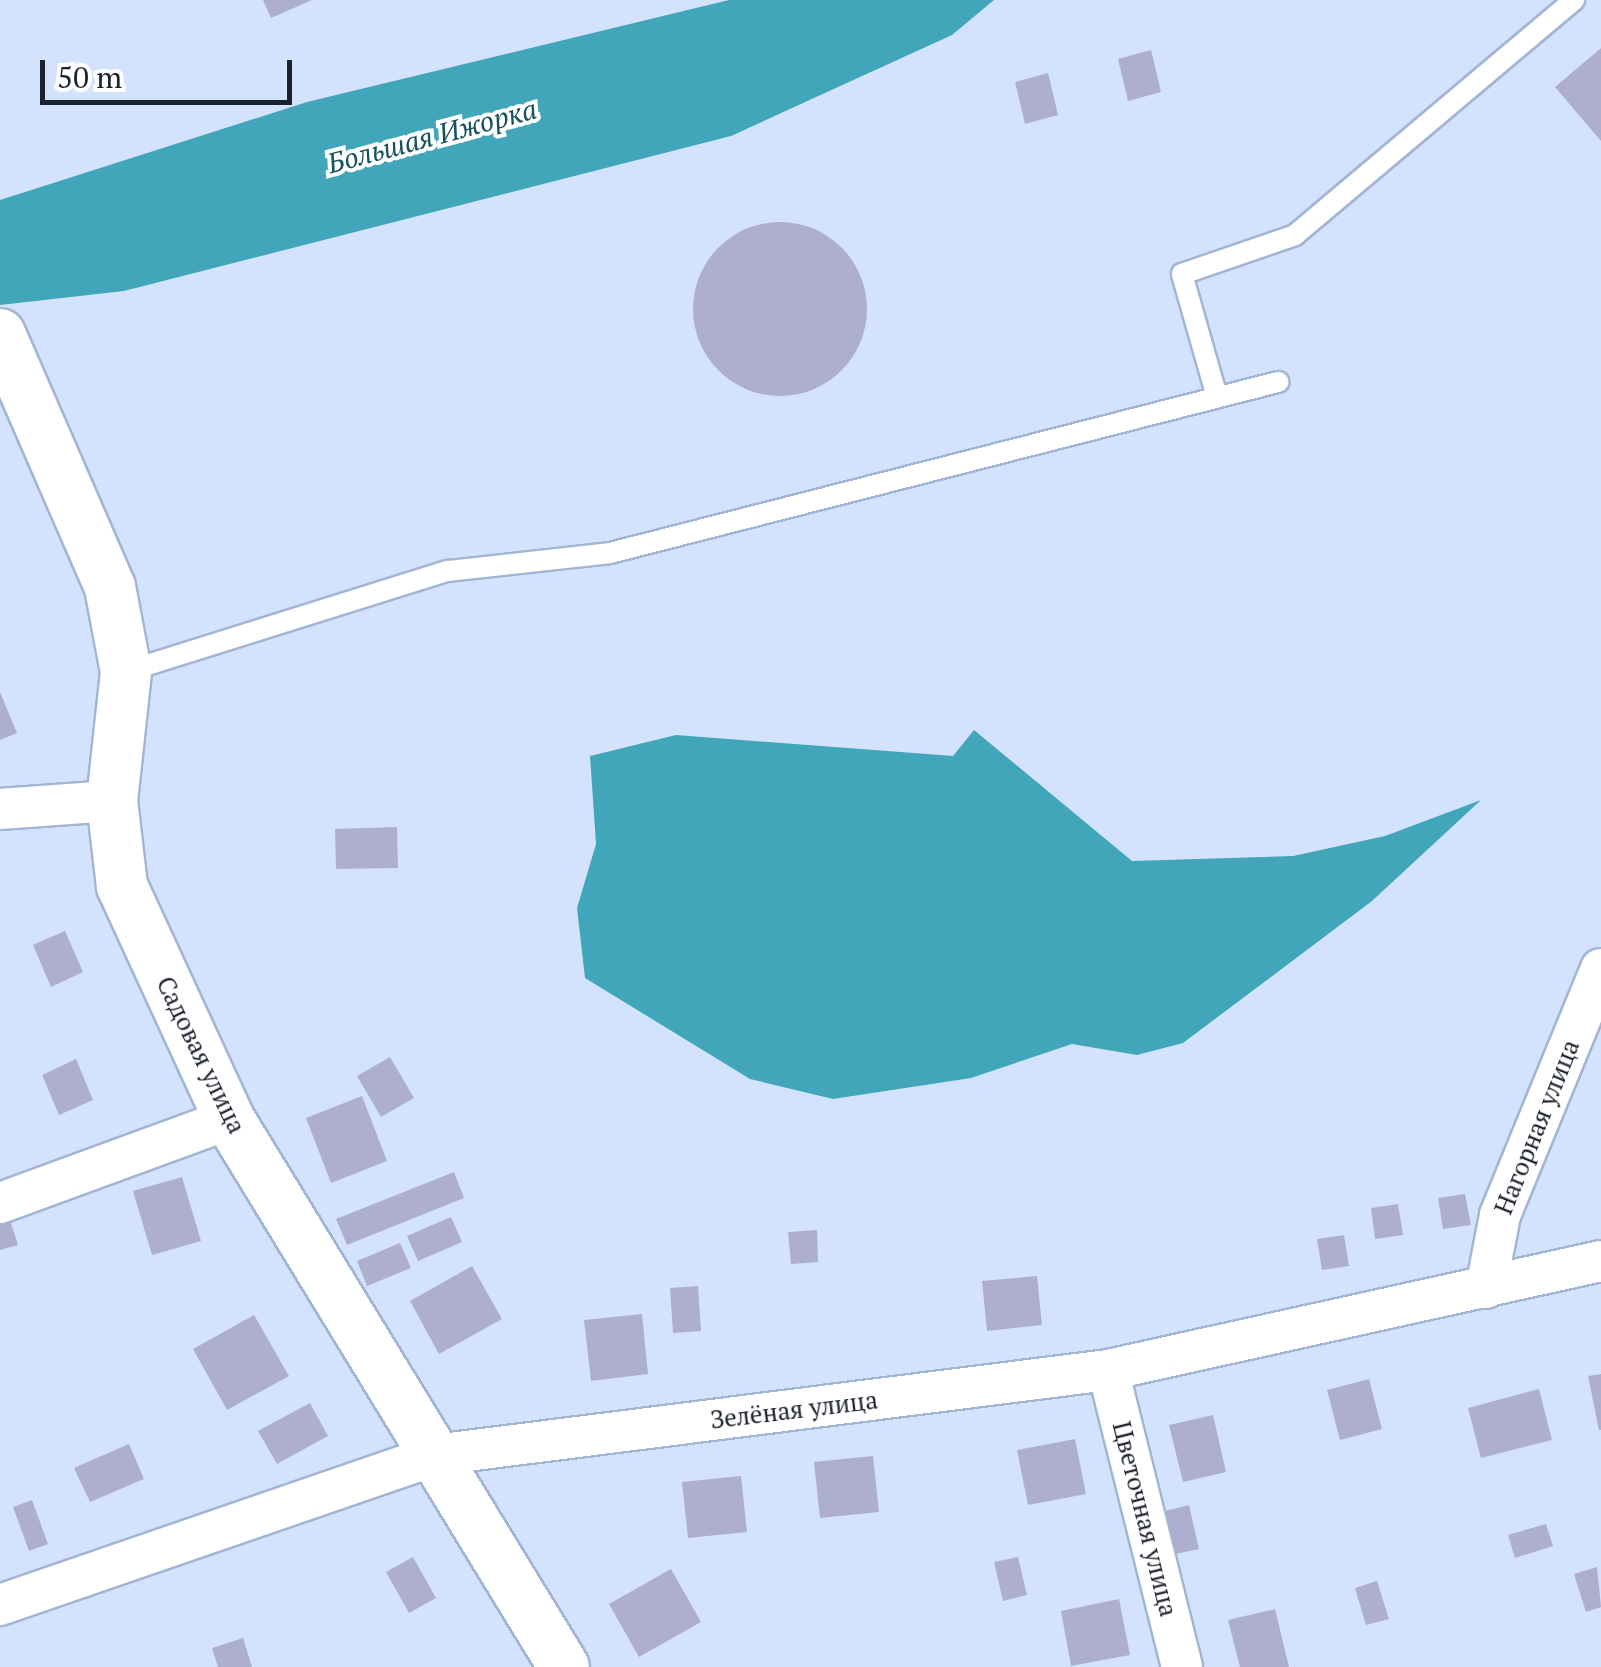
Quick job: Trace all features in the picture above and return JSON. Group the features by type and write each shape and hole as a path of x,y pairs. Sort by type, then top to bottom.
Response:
{"street":[{"name":"Садовая улица","path":"0,334 110,587 126,672 112,801 122,886 229,1119 564,1667"},
{"path":"0,809 112,801"},
{"name":"Нагорная улица","path":"1486,1288 1500,1215 1601,969"},
{"path":"0,1203 229,1119"},
{"name":"Зелёная улица","path":"0,1604 435,1455 1108,1370 1601,1261"},
{"name":"Цветочная улица","path":"1108,1370 1182,1667"}],"lane":[{"path":"1217,398 1182,274 1295,234 1574,0"},
{"path":"126,672 448,570 610,553 1278,382"}],"water":[{"name":"Большая Ижорка","path":"729,0 994,0 952,35 731,136 124,291 0,305 0,200 307,102"},
{"path":"974,730 1132,861 1293,856 1385,836 1481,800 1372,901 1183,1043 1137,1055 1072,1044 971,1078 833,1099 750,1079 585,978 577,908 596,844 590,756 676,735 953,756"}],"building":[{"path":"263,0 312,0 271,18"},
{"path":"1601,48 1601,141 1555,87"},
{"path":"1151,50 1161,92 1128,101 1118,59"},
{"path":"1048,73 1058,115 1025,124 1015,82"},
{"path":"780,222 813,228 842,247 861,276 867,309 861,342 842,371 813,390 780,396 747,390 718,371 699,342 693,309 699,276 718,247 747,228"},
{"path":"0,692 17,733 0,740"},
{"path":"397,827 398,868 336,869 335,829"},
{"path":"65,931 83,972 51,987 33,945"},
{"path":"390,1057 414,1098 381,1117 357,1076"},
{"path":"76,1059 93,1100 59,1115 42,1075"},
{"path":"362,1096 387,1161 331,1183 306,1118"},
{"path":"454,1172 464,1198 347,1245 336,1219"},
{"path":"182,1177 201,1241 152,1255 133,1191"},
{"path":"1465,1194 1471,1225 1443,1229 1438,1198"},
{"path":"1398,1204 1403,1235 1375,1239 1371,1208"},
{"path":"9,1217 18,1245 0,1250 0,1219"},
{"path":"451,1217 462,1242 418,1261 407,1236"},
{"path":"817,1230 818,1262 791,1264 788,1232"},
{"path":"1344,1235 1349,1266 1322,1270 1317,1239"},
{"path":"400,1243 411,1268 367,1286 357,1261"},
{"path":"472,1266 502,1319 439,1354 410,1301"},
{"path":"1037,1276 1042,1325 987,1331 982,1281"},
{"path":"698,1286 701,1331 673,1333 670,1288"},
{"path":"642,1314 648,1374 591,1381 584,1320"},
{"path":"254,1315 289,1376 227,1410 193,1349"},
{"path":"1601,1374 1601,1430 1599,1430 1588,1376"},
{"path":"1369,1379 1382,1429 1340,1440 1327,1390"},
{"path":"1539,1389 1552,1440 1481,1458 1468,1408"},
{"path":"310,1403 328,1436 277,1464 258,1431"},
{"path":"1213,1415 1226,1472 1183,1482 1169,1425"},
{"path":"1075,1439 1086,1494 1028,1505 1017,1450"},
{"path":"129,1444 144,1479 90,1502 74,1468"},
{"path":"873,1456 879,1512 820,1518 814,1462"},
{"path":"741,1476 747,1532 688,1538 682,1482"},
{"path":"32,1500 48,1544 29,1551 13,1507"},
{"path":"1189,1505 1199,1549 1175,1554 1165,1511"},
{"path":"1546,1524 1553,1546 1515,1558 1508,1535"},
{"path":"413,1557 436,1598 409,1613 386,1572"},
{"path":"1018,1557 1027,1595 1003,1601 994,1562"},
{"path":"1597,1567 1601,1607 1586,1612 1574,1574"},
{"path":"671,1569 701,1622 639,1657 609,1604"},
{"path":"1377,1581 1389,1619 1366,1625 1355,1588"},
{"path":"1119,1599 1130,1655 1071,1666 1061,1611"},
{"path":"1275,1609 1289,1667 1240,1667 1228,1620"},
{"path":"243,1638 252,1667 218,1667 212,1648"}]}
